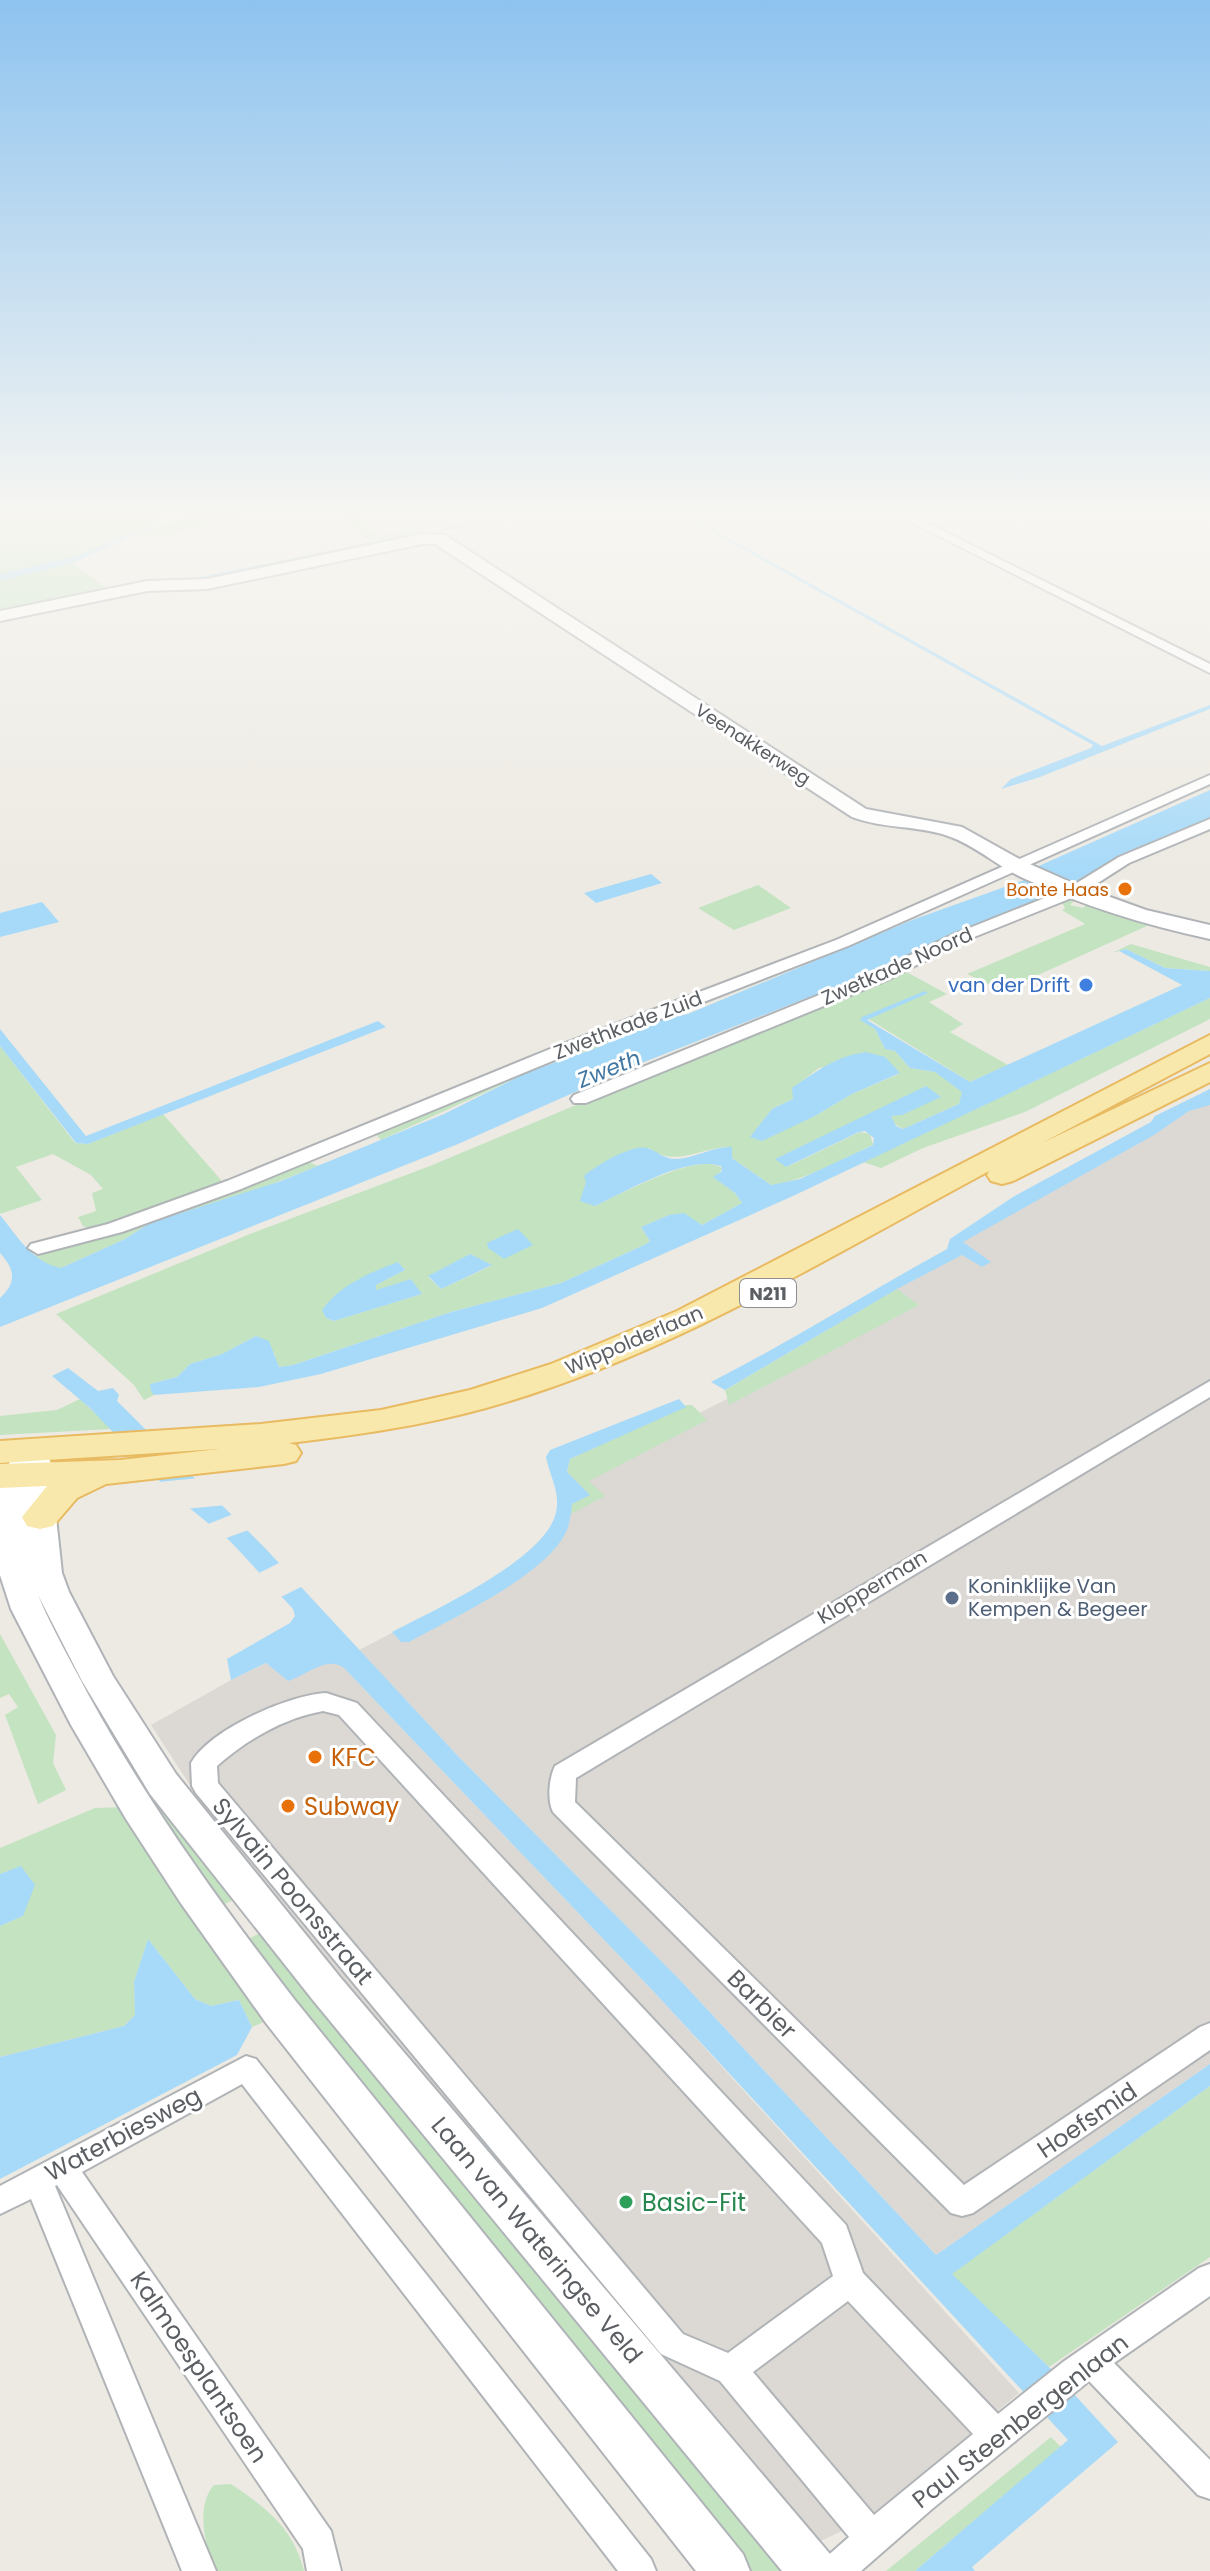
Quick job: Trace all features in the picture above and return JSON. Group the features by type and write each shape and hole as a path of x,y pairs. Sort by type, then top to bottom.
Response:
{"main road":[{"name":"Wippolderlaan","path":"18,1466 206,1451 381,1421 477,1399 563,1371 689,1318 1210,1043"},
{"name":"Wippolderlaan","path":"206,1451 301,1450 440,1421 579,1379 703,1326 1210,1071"},
{"path":"40,1517 56,1496 108,1460"}],"street":[{"name":"Veenakkerweg","path":"582,632 859,813 885,822 951,829 1020,868 1070,890 1129,912 1210,932"},
{"path":"1136,632 1210,669"},
{"name":"Zwethkade Zuid","path":"38,1248 115,1228 234,1185 561,1051 842,943 1020,868 1210,779"},
{"name":"Zwetkade Noord","path":"580,1099 879,977 958,938 1070,890 1124,860 1210,824"},
{"name":"Klopperman","path":"562,1805 564,1773 1205,1398"},
{"path":"18,1466 12,1503 11,1544 18,1584 28,1609 117,1777 219,1932 726,2571"},
{"name":"Laan van Wateringse Veld","path":"18,1466 40,1517 50,1582 99,1681 163,1784 260,1909 813,2571"},
{"name":"Sylvain Poonsstraat","path":"871,2538 731,2370 672,2344 205,1786 204,1763 221,1745 295,1708 326,1702 348,1709 835,2235 850,2281 996,2435"},
{"name":"Barbier","path":"562,1805 962,2203"},
{"path":"219,1932 260,1909"},
{"name":"Hoefsmid","path":"962,2203 1210,2035"},
{"name":"Waterbiesweg","path":"0,2201 246,2068 639,2571"},
{"path":"50,2174 199,2571"},
{"name":"Kalmoesplantsoen","path":"50,2174 319,2543 324,2571"},
{"name":"Paul Steenbergenlaan","path":"836,2571 871,2538 1030,2408 1210,2278"},
{"path":"731,2370 850,2281"},
{"path":"1084,2367 1124,2398 1210,2483"}],"shaded area":[{"path":"1210,1095 1210,2064 936,2255 679,1979 457,1755 359,1650 512,1571 544,1539 560,1509 563,1481 743,1391 867,1302 946,1259 981,1221"},
{"path":"321,1637 344,1668 653,1991 1019,2393 872,2517 812,2545 360,2006 223,1836 151,1725 231,1680"}],"green space":[{"path":"758,885 791,908 734,930 698,908"},
{"path":"1076,899 1070,905 1083,908 1088,903 1149,925 1003,991 967,974 1085,924 1062,910 1065,908 1061,901"},
{"path":"1131,944 1210,967 1210,971 1165,968 1126,949 1112,953"},
{"path":"901,969 947,994 929,1002 963,1024 950,1032 1008,1065 970,1082 867,1018 861,1020 875,1029 885,1049 895,1051 910,1068 935,1072 963,1092 959,1104 903,1129 893,1123 891,1116 899,1114 925,1086 787,1167 860,1132 870,1134 873,1145 810,1174 771,1185 732,1158 732,1147 679,1157 659,1154 649,1148 595,1206 660,1176 712,1164 723,1169 714,1177 735,1193 742,1203 702,1225 669,1215 641,1227 650,1241 646,1244 561,1283 451,1312 293,1365 280,1367 275,1362 275,1354 256,1336 222,1354 190,1364 177,1377 150,1384 154,1395 144,1400 134,1385 56,1314 250,1234 430,1166","holes":["885,1057 899,1074 852,1094 815,1116 751,1137 772,1109 793,1099 793,1088 819,1068","470,1254 491,1266 441,1289 428,1277","398,1262 405,1270 376,1285 375,1290 388,1288 422,1294 334,1321 326,1318"]},
{"path":"1210,998 1210,1019 1025,1112 923,1148 881,1168 863,1162"},
{"path":"671,1010 679,1016 547,1064 381,1140 374,1132"},
{"path":"0,1046 75,1143 88,1144 163,1114 221,1180 220,1187 90,1229 83,1226 78,1217 96,1211 92,1193 103,1189 91,1175 53,1154 16,1167 42,1200 0,1214"},
{"path":"304,1160 318,1166 262,1188 150,1223 125,1239 61,1268 52,1267 34,1256"},
{"path":"897,1289 919,1305 729,1405 725,1390"},
{"path":"80,1399 112,1429 0,1435 0,1416 57,1410"},
{"path":"692,1405 707,1420 589,1481 605,1496 571,1514 572,1504 590,1495 567,1472 570,1459"},
{"path":"0,1634 56,1735 53,1763 66,1790 38,1804 5,1715 18,1707 9,1694 0,1698"},
{"path":"151,1773 238,1898 211,1910 126,1783"},
{"path":"127,1807 275,2017 252,2027 239,2000 211,2006 195,1999 148,1939 134,1982 135,2015 124,2026 0,2057 0,1926 23,1916 21,1867 0,1874 0,1848 95,1808"},
{"path":"264,1931 787,2571 741,2571 236,1945"},
{"path":"1210,2086 1210,2257 1049,2367 951,2274"},
{"path":"1051,2437 1061,2447 915,2571 886,2571"},
{"path":"231,2484 266,2510 285,2530 304,2571 216,2571 208,2551 203,2515 208,2494 214,2485"}],"water":[{"path":"891,632 897,632 1102,746 1210,705 1210,709 1040,777 1001,789 1011,779 1093,745"},
{"name":"Zweth","path":"1210,790 1210,819 1136,850 1057,891 873,972 634,1066 458,1144 0,1327 0,1298 9,1287 12,1276 9,1265 0,1253 0,1215 34,1255 61,1268 125,1239 150,1223 281,1181 444,1114 530,1071 594,1049 656,1021 688,1014 912,920 1027,879 1034,868"},
{"path":"651,874 662,883 596,903 584,893"},
{"path":"42,902 59,922 0,937 0,913"},
{"path":"1126,949 1165,968 1210,971 1210,998 793,1196 542,1308 321,1374 259,1387 154,1395 151,1391 150,1384 177,1377 190,1364 222,1354 256,1336 269,1341 279,1367 293,1365 451,1312 561,1283 646,1244 650,1241 641,1227 669,1215 684,1213 702,1225 742,1203 735,1193 713,1177 722,1171 721,1166 707,1164 675,1170 595,1206 580,1201 586,1182 584,1176 632,1149 647,1148 676,1159 732,1147 732,1158 771,1185 800,1179 873,1145 874,1138 865,1131 859,1132 786,1167 775,1159 926,1086 941,1097 902,1115 891,1116 896,1126 903,1129 959,1104 962,1092 935,1072 910,1068 895,1051 885,1049 875,1029 860,1020 862,1017 925,991 928,993 867,1020 970,1082 1182,985 1119,951"},
{"path":"378,1021 386,1027 88,1144 76,1143 0,1046 0,1029 86,1136"},
{"path":"866,1052 885,1057 900,1073 762,1141 750,1137 772,1109 793,1099 792,1088 836,1061"},
{"path":"1210,1089 1210,1105 1189,1111 1154,1135 963,1242 991,1262 982,1267 962,1255 897,1289 725,1390 711,1382 947,1249 950,1239 1013,1197 1151,1122 1155,1116"},
{"path":"518,1229 533,1245 504,1259 488,1248 487,1243"},
{"path":"470,1254 492,1265 441,1289 428,1276"},
{"path":"398,1262 405,1270 376,1285 376,1290 411,1279 422,1294 334,1321 326,1318 322,1310 346,1287"},
{"path":"68,1368 98,1391 113,1388 119,1395 117,1401 264,1547 457,1755 679,1979 936,2255 1210,2064 1210,2086 952,2274 1049,2367 1118,2442 972,2567 975,2571 915,2571 1068,2440 653,1991 344,1668 323,1665 288,1681 266,1663 231,1680 227,1659 290,1623 295,1616 293,1609 230,1541 171,1493 90,1408 52,1376"},
{"path":"679,1399 686,1407 570,1459 567,1472 590,1495 572,1504 565,1534 537,1566 495,1595 409,1642 401,1642 392,1632 484,1583 508,1567 546,1533 557,1508 546,1457 550,1450"},
{"path":"21,1866 35,1885 23,1916 0,1926 0,1874"},
{"path":"148,1939 195,1999 211,2006 239,2000 252,2027 237,2055 0,2179 0,2057 124,2026 135,2015 134,1982"}],"pier":[{"path":"200,1478 227,1505 184,1509 158,1482"},
{"path":"236,1513 251,1529 221,1540 203,1526"},
{"path":"283,1561 305,1585 277,1599 255,1575"}],"place":[{"name":"Bonte Haas","path":"1125,889"},
{"name":"van der Drift","path":"1086,985"},
{"name":"Koninklijke Van Kempen & Begeer","path":"952,1598"},
{"name":"KFC","path":"315,1757"},
{"name":"Subway","path":"288,1806"},
{"name":"Basic-Fit","path":"626,2202"}]}
